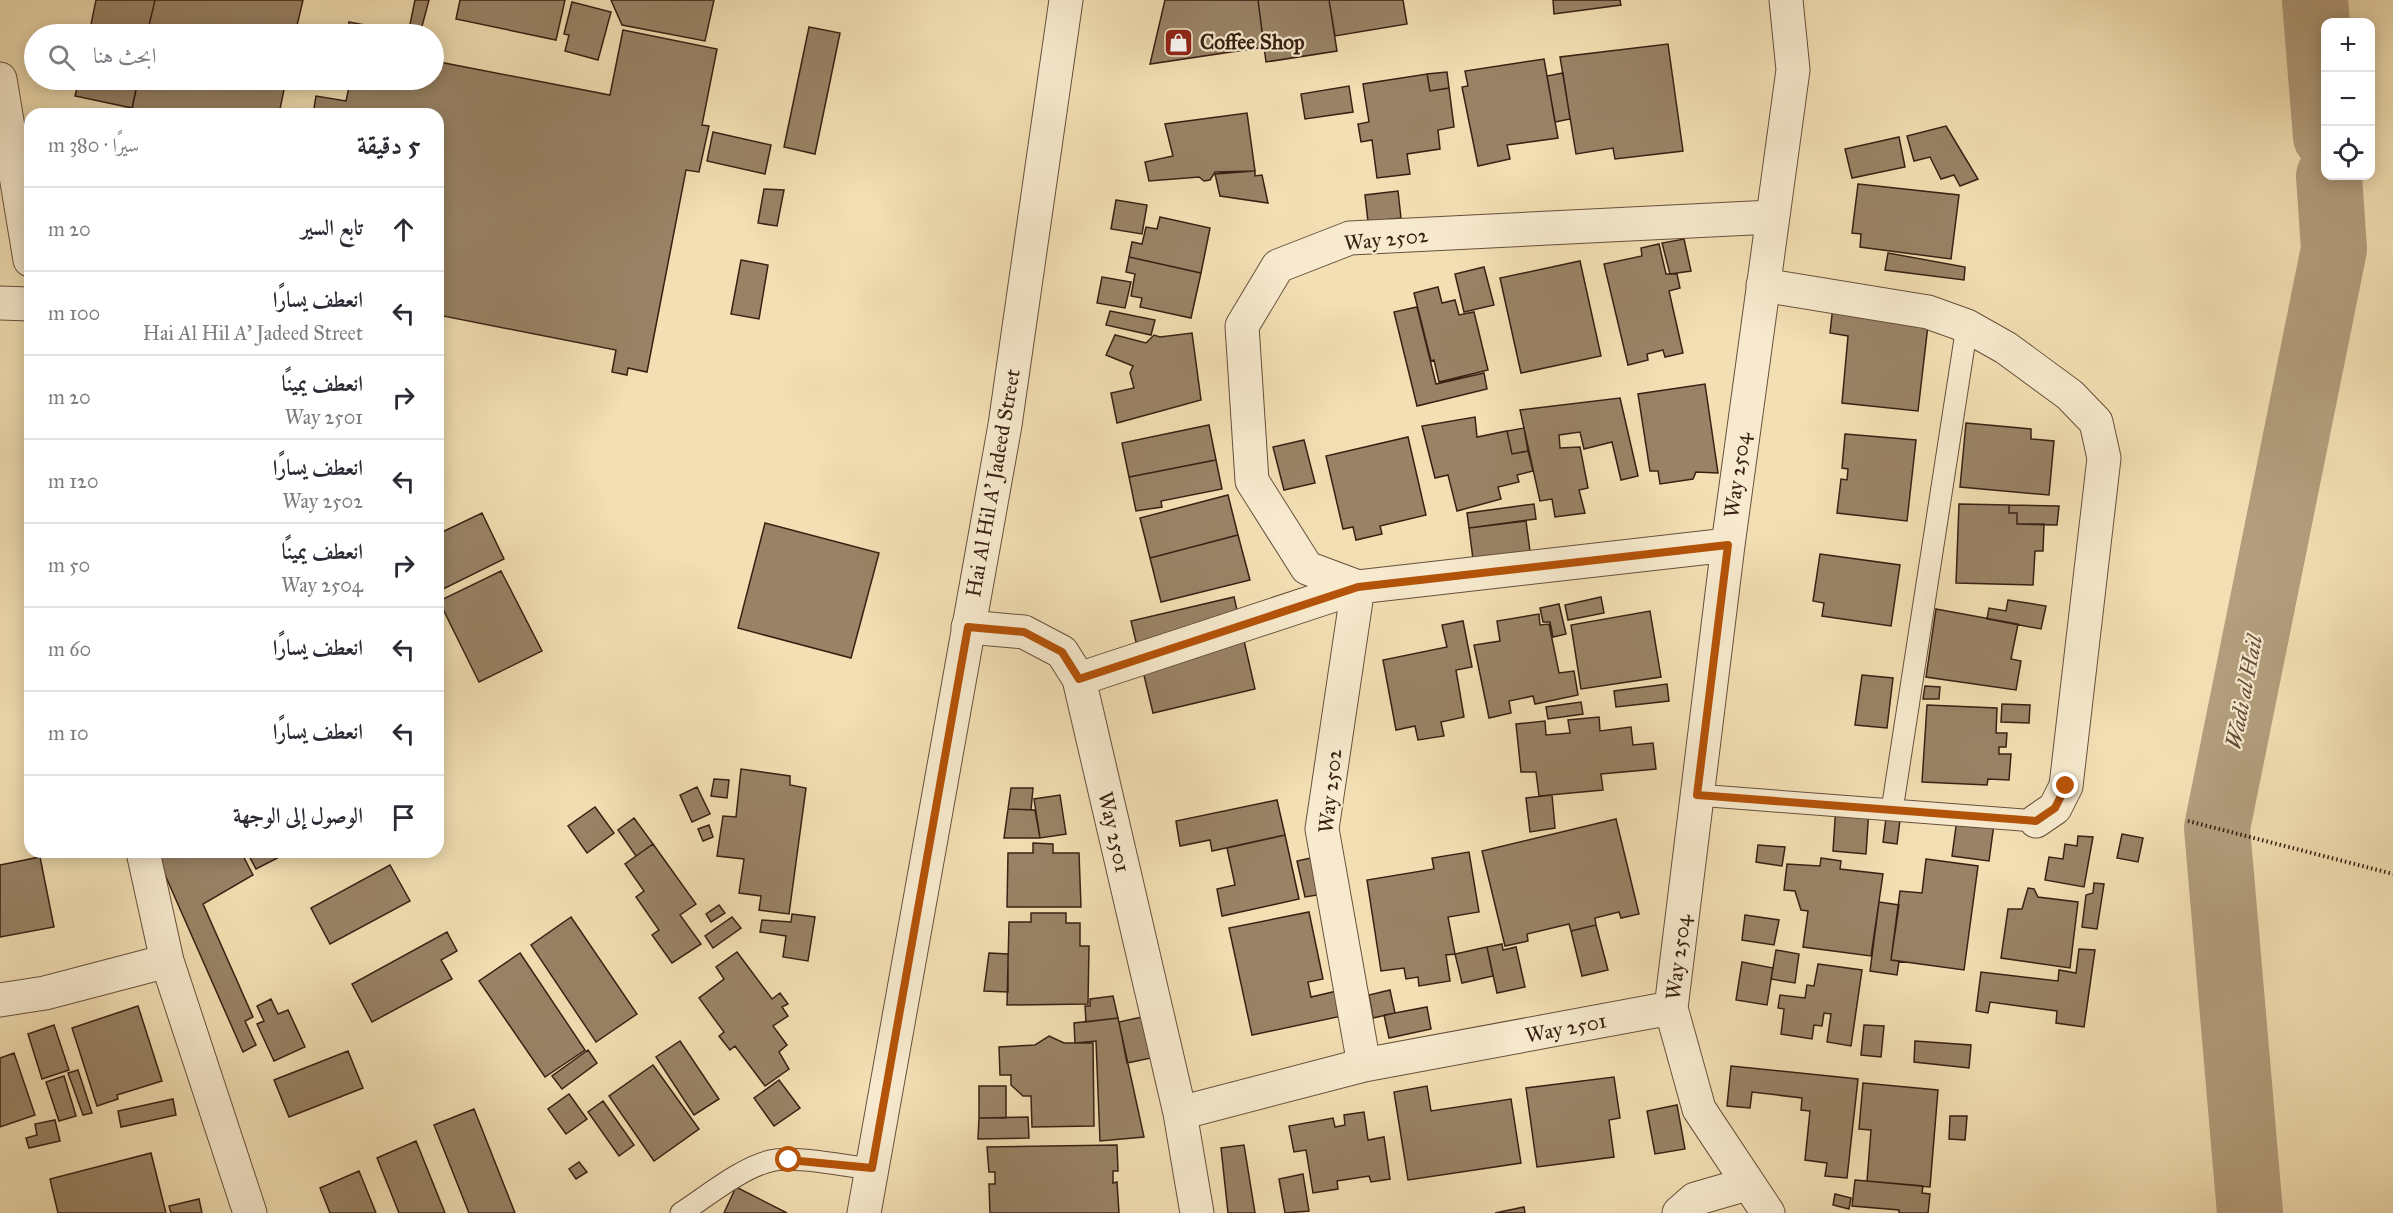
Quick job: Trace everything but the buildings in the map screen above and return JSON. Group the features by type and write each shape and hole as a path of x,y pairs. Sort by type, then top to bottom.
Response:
{"street":[{"name":"Hai Al Hil A' Jadeed Street","path":"864,1213 1005,425 1066,0"},
{"name":"Way 2504","path":"1768,1213 1699,1109 1671,1008 1728,545 1793,70 1785,0"},
{"path":"0,79 24,224"},
{"name":"Way 2502","path":"1358,587 1307,568 1252,481 1242,326 1278,266 1350,238 1772,216"},
{"path":"1763,285 1928,312 1967,326 2006,348 2070,395 2096,422 2104,458 2066,786 2055,808 2036,821"},
{"path":"0,303 24,304"},
{"name":"Way 2502","path":"1079,679 1358,587 1728,545"},
{"name":"Way 2502","path":"1358,587 1322,829 1364,1065"},
{"name":"Way 2501","path":"968,627 1024,632 1062,652 1079,679 1180,1113 1197,1213"},
{"path":"144,858 167,961 250,1213"},
{"path":"0,1000 45,993 167,961"},
{"name":"Way 2501","path":"1180,1113 1364,1065 1671,1008"},
{"path":"1679,1213 1695,1199 1747,1184"}],"lane":[{"path":"1892,810 1967,326"},
{"path":"1697,795 2036,821"},
{"path":"681,1213 750,1170 770,1161 789,1160 872,1168"}],"path":[{"path":"2188,821 2393,874"}],"waterway":[{"name":"Wadi al Hail","path":"2315,0 2325,126"},
{"name":"Wadi al Hail","path":"2250,1213 2217,828 2334,249 2329,180"}],"place":[{"name":"Coffee Shop","path":"1179,42"}],"route":[{"path":"789,1160 872,1168 968,627 1024,632 1062,652 1079,679 1358,587 1728,545 1697,795 2036,821 2055,808 2066,786"}]}
